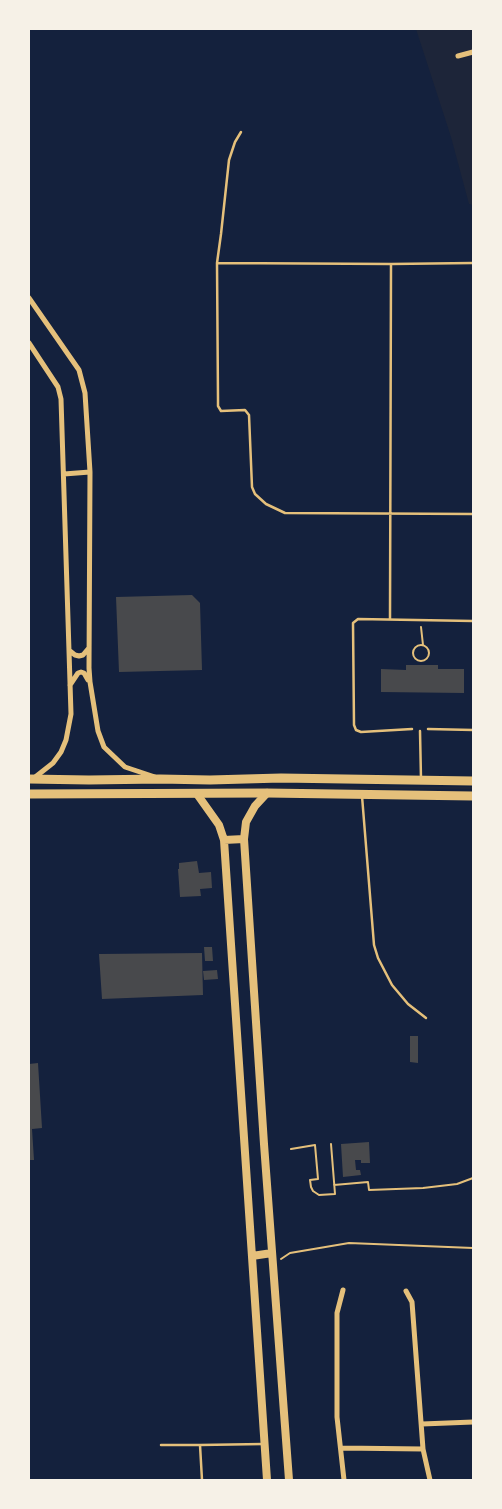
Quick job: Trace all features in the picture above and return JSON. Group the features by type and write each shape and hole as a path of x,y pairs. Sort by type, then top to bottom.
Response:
{"highway":[{"path":"30,779 210,780 281,778 473,780"},
{"path":"29,794 141,793 473,796"}],"main road":[{"path":"197,794 219,825 224,840 267,1480"},
{"path":"267,794 255,806 246,822 244,839 289,1480"},
{"path":"224,840 244,839"},
{"path":"252,1256 272,1253"}],"street":[{"path":"458,56 473,52"},
{"path":"29,298 79,370 85,392 90,472 88,649 90,682 98,731 104,747 125,767 160,779"},
{"path":"29,343 58,387 61,399 71,714 66,740 61,752 53,763 38,776 30,779"},
{"path":"64,474 90,472"},
{"path":"70,651 75,656 79,656 83,655 88,649"},
{"path":"70,685 78,673 81,672 84,672 90,682"},
{"path":"343,1290 336,1313 337,1417 344,1480"},
{"path":"406,1292 412,1302 423,1448 430,1480"},
{"path":"422,1424 473,1422"},
{"path":"340,1448 423,1448"}],"lane":[{"path":"241,132 235,142 229,160 217,263 218,406 221,410 245,410 249,415 252,487 255,494 266,504 285,513 473,514"},
{"path":"217,263 473,263"},
{"path":"390,618 391,264"},
{"path":"412,729 361,732 356,730 354,725 353,623 358,619 390,618 473,621"},
{"path":"428,729 473,730"},
{"path":"420,731 421,780"},
{"path":"362,795 374,945 378,958 392,985 408,1004 426,1018"},
{"path":"161,1445 265,1444"},
{"path":"200,1445 202,1480"}],"path":[{"path":"421,619 422,645"},
{"path":"422,645 427,647 429,654 425,660 415,658 414,650 417,646 422,645"},
{"path":"29,681 29,689"},
{"path":"291,1149 315,1146 318,1179 310,1180 311,1188 319,1195 335,1194 331,1144"},
{"path":"334,1185 368,1182 369,1190 423,1188 457,1184 473,1178"},
{"path":"273,1263 290,1253 349,1243 473,1248"}],"shaded area":[{"path":"416,29 473,29 473,205 469,204 451,137"},
{"path":"29,785 473,787 473,789 141,788"}],"building":[{"path":"192,595 200,603 202,670 119,672 116,597"},
{"path":"406,665 438,665 438,669 464,669 464,693 381,692 381,669 406,670"},
{"path":"197,861 199,873 211,872 212,888 200,889 201,896 180,897 179,863"},
{"path":"204,947 212,947 213,961 205,961"},
{"path":"202,953 203,995 102,999 99,954"},
{"path":"217,970 218,979 204,980 203,971"},
{"path":"410,1036 418,1036 418,1063 410,1062"},
{"path":"38,1063 42,1128 32,1129 34,1160 29,1160 29,1064"},
{"path":"369,1142 370,1163 361,1163 361,1160 355,1160 356,1170 360,1170 361,1175 343,1177 341,1144"}]}
